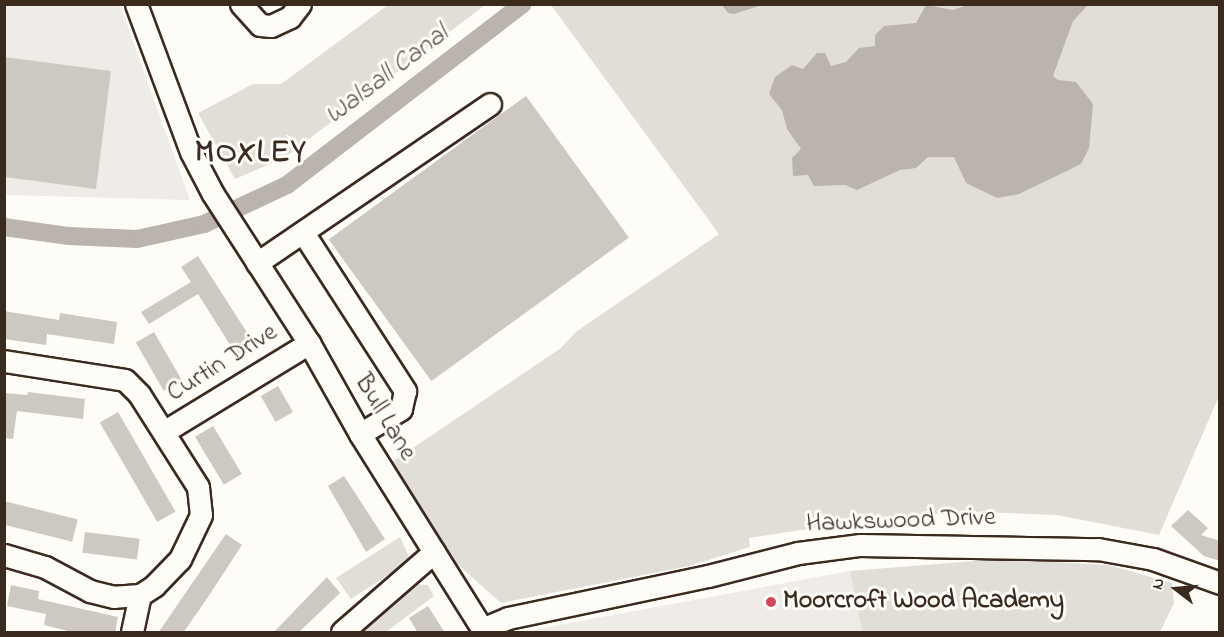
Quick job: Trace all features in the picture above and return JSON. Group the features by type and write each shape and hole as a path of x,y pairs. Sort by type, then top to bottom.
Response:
{"street":[{"name":"Bull Lane","path":"136,4 191,152 213,194 309,343 360,434 483,631"},
{"path":"241,4 260,26 271,26 290,17 300,4"},
{"path":"257,263 304,234 490,104"},
{"path":"304,234 405,391 401,410 360,434"},
{"name":"Curtin Drive","path":"165,431 309,343"},
{"name":"Curtin Drive","path":"4,361 125,380 140,394 198,487 201,514 180,559 154,586 140,595"},
{"name":"Hawkswood Drive","path":"483,631 508,618 708,576 798,552 860,545 1098,549 1153,559 1220,583"},
{"path":"342,633 434,552"},
{"path":"4,555 45,567 90,591 114,597 140,595 132,633"}],"shaded area":[{"path":"4,5 120,5 190,200 5,195"},
{"path":"388,5 485,5 284,158 235,179 198,113 253,84 281,84"},
{"path":"551,5 1219,5 1219,396 1159,535 1057,515 980,512 892,516 749,538 750,547 689,566 501,603 454,561 392,462 561,348 577,331 719,234"},
{"path":"722,5 762,5 734,14 728,13"},
{"path":"926,5 953,10 968,5 1088,5 1073,21 1053,76 1058,80 1076,82 1093,104 1089,148 1081,164 1019,194 997,198 966,183 954,157 928,157 916,168 900,170 857,190 845,185 814,186 808,175 793,176 792,158 801,149 787,129 782,110 769,94 775,77 792,65 803,69 817,53 825,53 831,66 846,62 859,48 875,46 875,35 884,26 916,23"},
{"path":"400,537 409,557 405,564 351,599 336,578"},
{"path":"999,559 1109,565 1172,583 1174,603 1160,632 862,632 850,571"},
{"name":"Moorcroft Wood Academy","path":"850,571 862,632 521,632"},
{"path":"415,584 428,585 434,596 386,632 355,632"}],"building":[{"path":"4,57 111,71 96,189 4,177"},
{"path":"526,96 629,238 431,381 329,239"},
{"path":"198,256 255,345 237,356 198,294 149,324 141,312 191,282 181,267"},
{"path":"4,311 59,320 60,313 117,322 114,344 47,334 46,345 4,339"},
{"path":"154,332 182,380 164,391 136,342"},
{"path":"278,386 293,412 276,422 261,396"},
{"path":"28,392 85,399 83,419 17,411 13,439 4,438 4,393 27,395"},
{"path":"118,412 176,512 157,522 100,422"},
{"path":"213,426 242,474 224,485 195,437"},
{"path":"344,476 385,539 366,552 328,486"},
{"path":"4,501 78,519 72,542 4,525"},
{"path":"1188,510 1208,528 1201,535 1220,541 1220,561 1204,556 1171,526"},
{"path":"85,532 140,539 137,560 82,553"},
{"path":"226,534 242,545 206,600 183,633 158,633"},
{"path":"327,577 340,593 298,633 273,633"},
{"path":"11,585 39,591 38,599 118,617 115,633 76,633 44,625 46,614 7,606"},
{"path":"428,606 445,633 418,633 409,618"}],"waterway":[{"name":"Walsall Canal","path":"4,227 69,236 137,239 204,224 287,185 523,4"}],"place":[{"name":"Moorcroft Wood Academy","path":"771,602"}],"district":[{"name":"MOXLEY","path":"251,154"}]}
